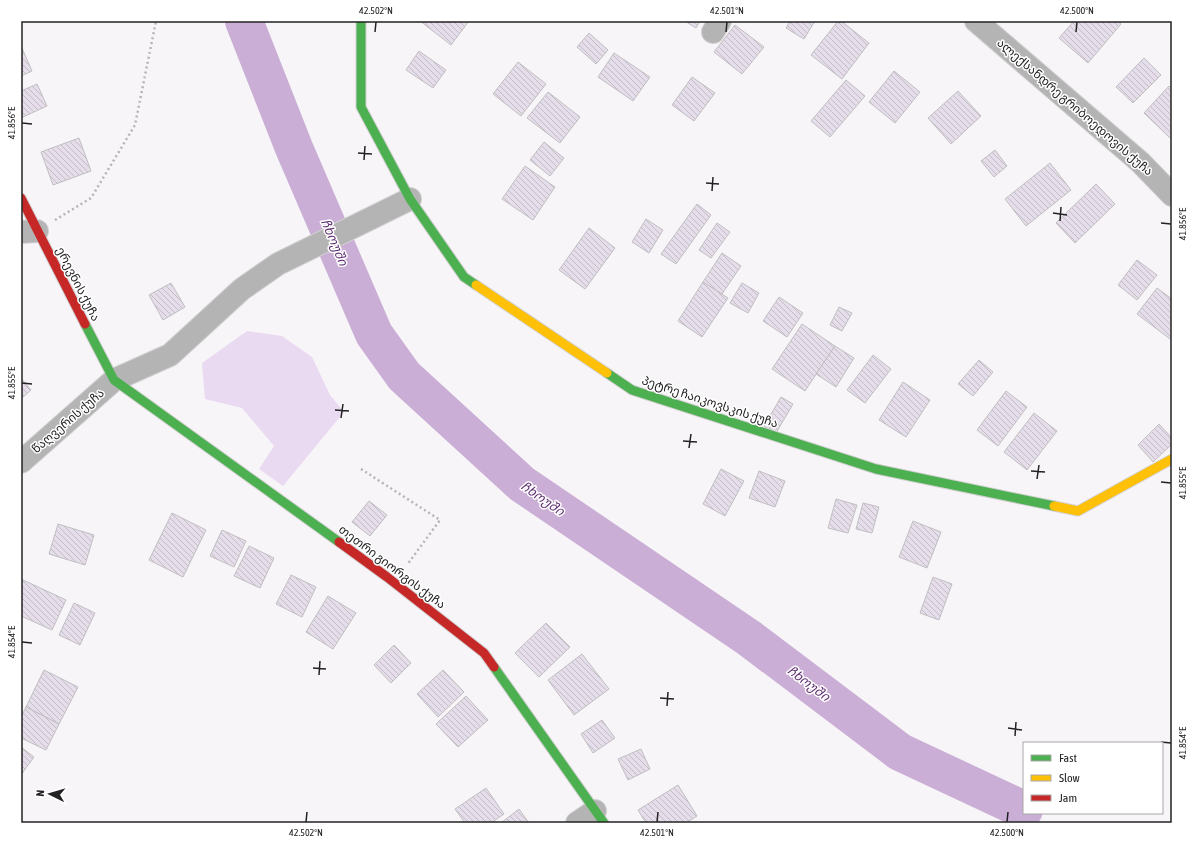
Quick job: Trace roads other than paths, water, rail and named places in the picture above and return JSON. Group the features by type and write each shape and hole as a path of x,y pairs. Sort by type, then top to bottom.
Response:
{"street":[{"name":"პეტრე ჩაიკოვსკის ქუჩა","path":"361,21 361,107 410,199 464,277 632,390 876,468 1078,511 1172,458"},
{"name":"ალექსანდრე გრიბოედოვის ქუჩა","path":"976,21 1140,162 1172,195"},
{"name":"ერევნის ქუჩა","path":"21,198 29,232 114,380"},
{"name":"წაღვერის ქუჩა","path":"21,462 114,380 170,355 242,289 278,264 410,199"},
{"name":"თეთრი გიორგის ქუჩა","path":"114,380 394,582 484,653 599,817"},
{"path":"577,823 599,817"}],"waterway":[{"name":"ჩხოუში","path":"244,21 294,148 374,334 404,376 522,484 749,638 900,752 1023,810"}]}
